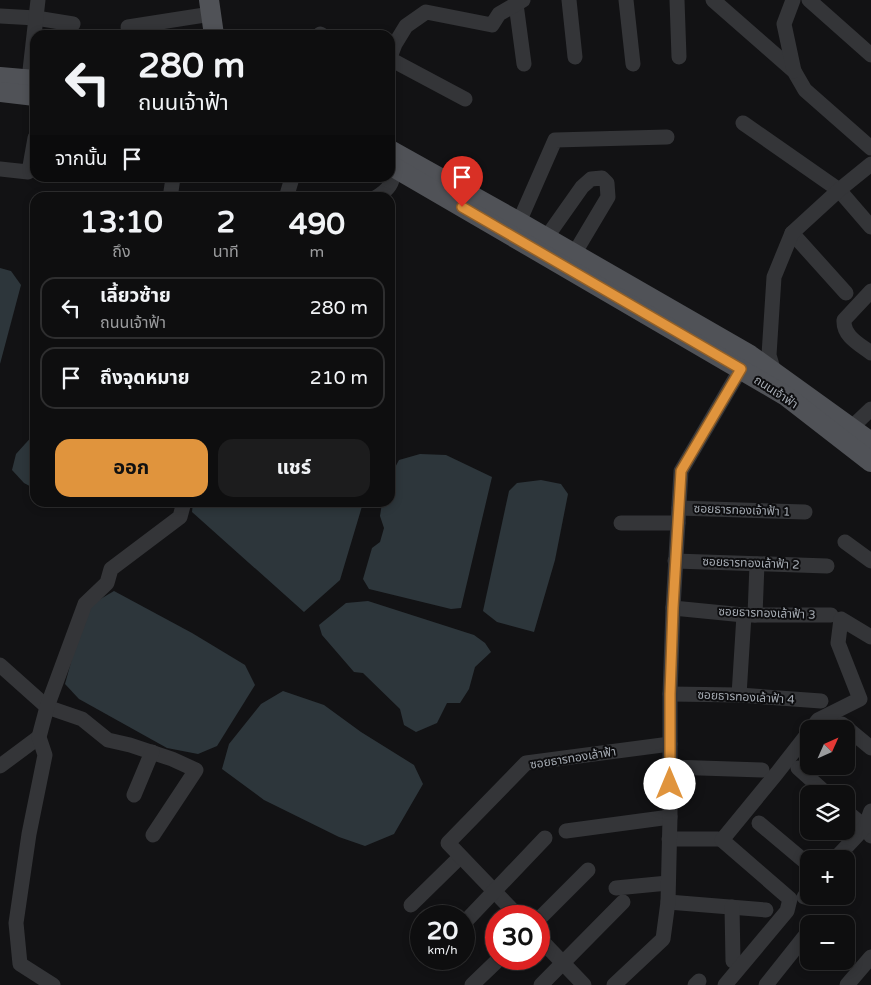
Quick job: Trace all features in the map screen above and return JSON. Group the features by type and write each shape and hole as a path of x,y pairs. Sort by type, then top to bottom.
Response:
{"main road":[{"path":"210,7 213,30"},
{"path":"0,77 30,84"},
{"path":"0,92 30,86"},
{"name":"ถนนเจ้าฟ้า","path":"395,162 519,222 574,254 745,362 871,462"},
{"name":"ถนนเจ้าฟ้า","path":"395,163 745,362 774,372 871,442"}],"street":[{"path":"35,30 38,0"},
{"path":"569,0 575,57"},
{"path":"626,0 633,64"},
{"path":"677,0 678,57"},
{"path":"713,0 794,71"},
{"path":"793,0 784,24 794,71 805,90 871,148"},
{"path":"809,0 871,55"},
{"path":"395,44 406,26 426,12 492,25 499,14 519,2 524,64"},
{"path":"128,27 210,7"},
{"path":"0,16 36,18 73,24"},
{"path":"395,61 465,99"},
{"path":"743,123 839,190 871,227"},
{"path":"519,222 555,140 667,137"},
{"path":"774,372 769,355 774,277 792,233 871,164"},
{"path":"0,170 28,172 30,166"},
{"path":"546,238 582,186 592,179 602,178 607,183 608,196 574,254"},
{"path":"384,192 392,182"},
{"path":"792,233 846,293"},
{"path":"871,291 844,320 844,326 846,332 871,352"},
{"path":"614,985 663,939 668,902 670,694 675,561 681,471 745,362"},
{"path":"852,427 871,409"},
{"path":"54,985 20,964 16,923 29,834 45,755 39,737 47,707 85,604 107,582 111,569 180,517 183,507"},
{"name":"ซอยธารทองเจ้าฟ้า 1","path":"621,523 678,516 805,512"},
{"path":"845,542 871,561"},
{"name":"ซอยธารทองเล้าฟ้า 2","path":"675,561 827,566"},
{"path":"738,695 757,564"},
{"name":"ซอยธารทองเล้าฟ้า 3","path":"673,608 749,615 831,615"},
{"path":"818,720 860,700 838,643 841,619 871,637"},
{"path":"0,665 47,707 82,719 108,740 152,752 196,770 153,835"},
{"name":"ซอยธารทองเล้าฟ้า 4","path":"670,694 738,695 820,702"},
{"path":"855,735 871,748"},
{"path":"0,766 39,737"},
{"name":"ซอยธารทองเล้าฟ้า","path":"460,857 448,843 526,763 670,744"},
{"path":"725,985 787,911 790,899 722,840 800,744"},
{"path":"134,795 152,752"},
{"path":"670,767 762,770"},
{"path":"798,768 817,785"},
{"path":"846,850 868,832 871,810"},
{"path":"566,831 670,817"},
{"path":"855,820 868,832"},
{"path":"759,823 800,857"},
{"path":"475,911 545,838"},
{"path":"670,838 718,840"},
{"path":"411,905 460,857 507,905"},
{"path":"550,908 588,870"},
{"path":"616,888 668,883"},
{"path":"541,985 622,902"},
{"path":"668,902 766,910"},
{"path":"732,907 733,961"},
{"path":"766,985 800,942"},
{"path":"550,949 584,985"},
{"path":"848,985 871,957"},
{"path":"472,985 488,970"}],"shaded area":[{"path":"0,268 11,271 21,285 0,364"},
{"path":"30,439 30,486 24,483 12,470 16,454"},
{"path":"420,454 446,455 492,477 461,608 451,609 369,589 363,579 372,548 380,542 384,528 380,516 381,507 395,507 395,468 399,460"},
{"path":"541,480 561,484 568,494 555,560 534,632 497,622 483,611 509,491 517,483"},
{"path":"192,507 362,507 340,580 304,612 192,512"},
{"path":"114,591 192,633 245,665 255,685 217,746 198,754 167,748 79,699 65,684 76,644 92,604"},
{"path":"368,601 474,635 485,643 491,652 475,667 469,689 460,703 447,703 437,723 416,732 404,725 400,709 363,673 354,672 322,635 319,625 346,603"},
{"path":"283,691 324,705 361,732 414,765 423,784 394,834 365,846 339,837 264,800 222,769 229,744 261,704"}],"route":[{"path":"462,207 741,369 681,471 673,608 670,694 670,784"}]}
